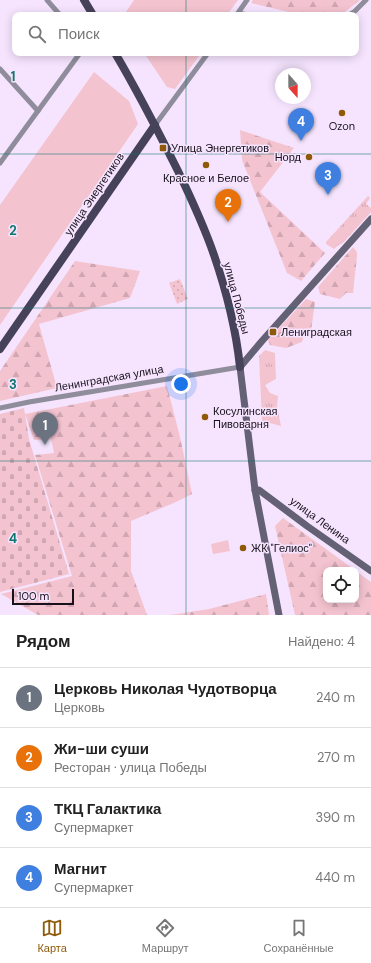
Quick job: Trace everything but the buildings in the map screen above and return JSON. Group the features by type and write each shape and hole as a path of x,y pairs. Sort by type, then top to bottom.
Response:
{"main road":[{"path":"84,0 91,12"},
{"name":"улица Победы","path":"118,56 155,124 188,192 214,255 223,285 237,339 255,490 279,615"},
{"name":"улица Энергетиков","path":"0,349 155,124"},
{"path":"240,367 371,220"},
{"name":"улица Ленина","path":"255,490 259,490 371,571"}],"street":[{"path":"47,0 57,12"},
{"path":"238,12 247,0"},
{"path":"354,12 366,0"},
{"path":"0,163 78,56"},
{"name":"улица Энергетиков","path":"155,124 206,56"},
{"path":"0,69 38,111"},
{"name":"Ленинградская улица","path":"0,408 240,367"}],"green space":[{"path":"134,0 238,0 229,12 126,12"},
{"path":"253,0 360,0 345,12 288,12 251,3"},
{"path":"146,56 199,56 175,89 167,87"},
{"path":"94,72 129,101 138,124 0,325 0,205"},
{"path":"240,130 294,148 260,192 325,253 301,281 287,273 242,160"},
{"path":"368,196 370,198 366,204 371,208 371,212 343,243 334,249 326,244 326,242"},
{"path":"353,247 357,252 357,256 353,293 346,293 340,299 320,294 318,287"},
{"path":"75,261 140,271 130,298 39,324 57,388 0,401 0,371"},
{"path":"180,279 188,299 177,304 169,283"},
{"path":"306,299 315,302 311,331 305,330 302,342 286,348 270,345 268,340"},
{"path":"265,350 275,353 276,379 265,385 270,393 278,396 277,406 281,426 262,421 259,356"},
{"path":"167,386 192,494 131,521 131,571 147,615 38,615 1,594 72,576 35,455 54,453 51,439 34,440 25,414"},
{"path":"24,408 29,439 69,574 0,592 0,414"},
{"path":"283,518 351,567 323,567 323,603 359,603 359,573 371,582 371,615 295,615 275,526"},
{"path":"228,540 230,551 213,554 211,544"},
{"path":"266,594 269,615 170,615 209,609"}],"place":[{"name":"Ozon","path":"342,113"},
{"name":"Магнит","path":"301,141"},
{"name":"Улица Энергетиков","path":"163,148"},
{"name":"Норд","path":"309,157"},
{"name":"Красное и Белое","path":"206,165"},
{"name":"ТКЦ Галактика","path":"328,195"},
{"name":"Жи-ши суши","path":"228,222"},
{"name":"Лениградская","path":"273,332"},
{"name":"Косулинская Пивоварня","path":"205,417"},
{"name":"Церковь Николая Чудотворца","path":"45,445"},
{"name":"ЖК \"Гелиос\"","path":"243,548"}]}
